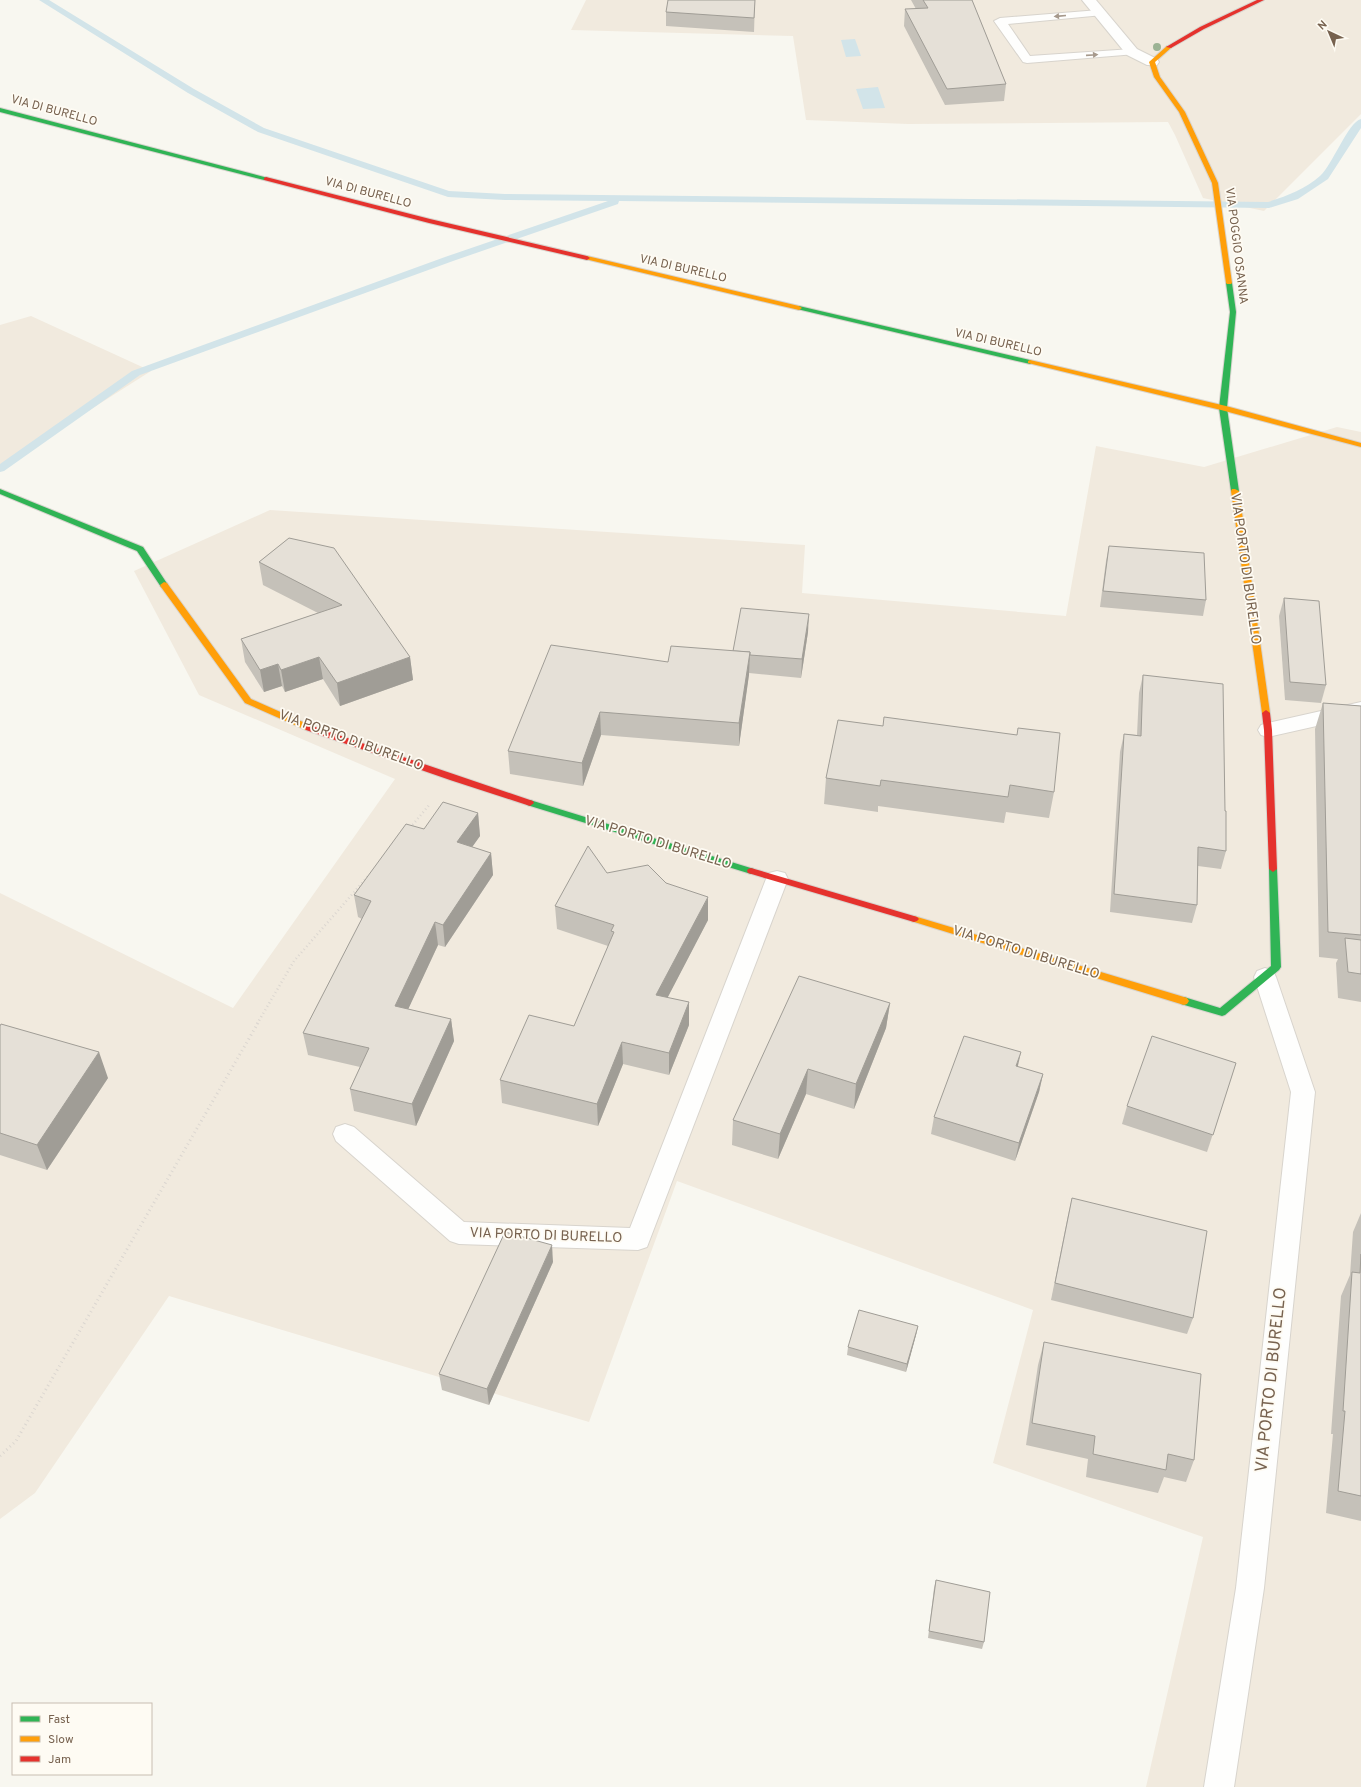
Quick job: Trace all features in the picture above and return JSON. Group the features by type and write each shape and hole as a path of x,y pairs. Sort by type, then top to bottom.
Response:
{"street":[{"path":"1089,0 1132,52 1152,62 1156,55 1187,36 1261,0"},
{"name":"VIA POGGIO OSANNA","path":"1152,62 1158,77 1182,112 1216,183 1232,312 1223,408"},
{"name":"VIA DI BURELLO","path":"0,110 429,221 1223,408 1361,445"},
{"name":"VIA PORTO DI BURELLO","path":"0,491 140,549 182,611 248,701 293,722 453,778 583,820 1222,1012 1276,967 1268,730 1223,408"},
{"path":"1268,730 1361,709"},
{"name":"VIA PORTO DI BURELLO","path":"345,1134 458,1233 638,1239 777,879"},
{"name":"VIA PORTO DI BURELLO","path":"1219,1787 1250,1588 1303,1092 1264,977"}],"lane":[{"path":"1099,13 1000,21 1027,60 1132,52"}],"path":[{"path":"407,831 453,778"},
{"path":"0,1456 16,1441 294,961 371,872"}],"shaded area":[{"path":"586,0 1361,0 1361,114 1264,211 1203,198 1168,122 908,124 806,120 793,36 571,30"},
{"path":"855,39 861,56 846,57 841,40"},
{"path":"878,87 885,108 863,109 856,89"},
{"path":"31,316 151,371 0,467 0,325"},
{"path":"1337,427 1361,432 1361,1787 1146,1787 1203,1537 993,1463 1033,1310 677,1181 589,1422 169,1296 35,1493 0,1519 0,893 233,1008 395,779 199,695 134,571 270,510 805,545 802,593 1066,616 1096,446 1204,467"}],"building":[{"path":"668,0 755,0 754,18 666,12"},
{"path":"923,0 972,0 1006,84 947,89 905,9 928,8"},
{"path":"289,538 334,548 410,657 337,683 319,657 281,670 278,664 260,670 241,639 342,605 259,562"},
{"path":"1109,546 1204,553 1206,600 1103,591"},
{"path":"1284,598 1319,601 1326,685 1290,682"},
{"path":"741,608 809,614 802,659 750,655 750,652 733,651"},
{"path":"551,645 668,662 671,646 750,652 739,723 600,712 582,763 508,751"},
{"path":"1143,675 1223,684 1226,851 1198,847 1197,905 1114,894 1124,734 1141,736"},
{"path":"1323,703 1361,706 1361,935 1328,932"},
{"path":"884,717 1017,735 1018,728 1060,733 1054,792 1010,785 1008,797 881,780 880,786 826,778 838,720 883,726"},
{"path":"443,802 478,813 457,842 491,853 443,925 435,922 395,1006 451,1019 412,1104 350,1089 369,1048 303,1033 371,901 354,895 406,824 424,829"},
{"path":"588,846 607,873 648,865 666,883 708,897 656,995 689,1002 669,1053 622,1042 597,1104 500,1080 529,1015 574,1026 614,932 611,931 614,925 555,906"},
{"path":"1345,938 1361,940 1361,974 1348,972"},
{"path":"799,976 890,1003 856,1084 808,1069 780,1134 733,1120"},
{"path":"1,1024 99,1052 37,1145 0,1133"},
{"path":"964,1036 1021,1052 1016,1066 1043,1074 1019,1143 934,1117"},
{"path":"1152,1036 1236,1063 1213,1135 1127,1106"},
{"path":"1072,1198 1207,1231 1193,1318 1055,1283"},
{"path":"505,1232 552,1245 487,1389 439,1374"},
{"path":"1361,1254 1361,1496 1338,1491 1345,1411 1343,1411 1352,1272 1360,1273"},
{"path":"859,1310 918,1326 907,1364 848,1347"},
{"path":"1044,1342 1201,1374 1194,1460 1168,1454 1166,1470 1093,1454 1095,1436 1032,1423"},
{"path":"936,1580 990,1592 984,1642 929,1631"}],"waterway":[{"path":"43,0 191,91 261,130 448,194 505,197 1269,205 1295,197 1325,177 1361,122"},
{"path":"0,469 136,373 449,259 615,202"}],"traffic: fast":[{"path":"0,110 266,179"},
{"path":"1229,283 1233,312 1223,408 1235,491"},
{"path":"799,308 1030,362"},
{"path":"0,491 140,549 164,585"},
{"path":"530,803 751,871"},
{"path":"1184,1001 1222,1012 1276,967 1273,869"}],"traffic: slow":[{"path":"1169,47 1152,62 1157,77 1182,112 1215,183 1229,283"},
{"path":"587,258 799,308"},
{"path":"1030,362 1223,408 1361,445"},
{"path":"1235,491 1266,713"},
{"path":"164,585 248,701 309,728"},
{"path":"914,919 1184,1001"}],"traffic: jam":[{"path":"1169,47 1202,28 1261,0"},
{"path":"266,179 429,221 587,258"},
{"path":"1266,713 1268,730 1273,869"},
{"path":"309,728 530,803"},
{"path":"751,871 914,919"}]}
